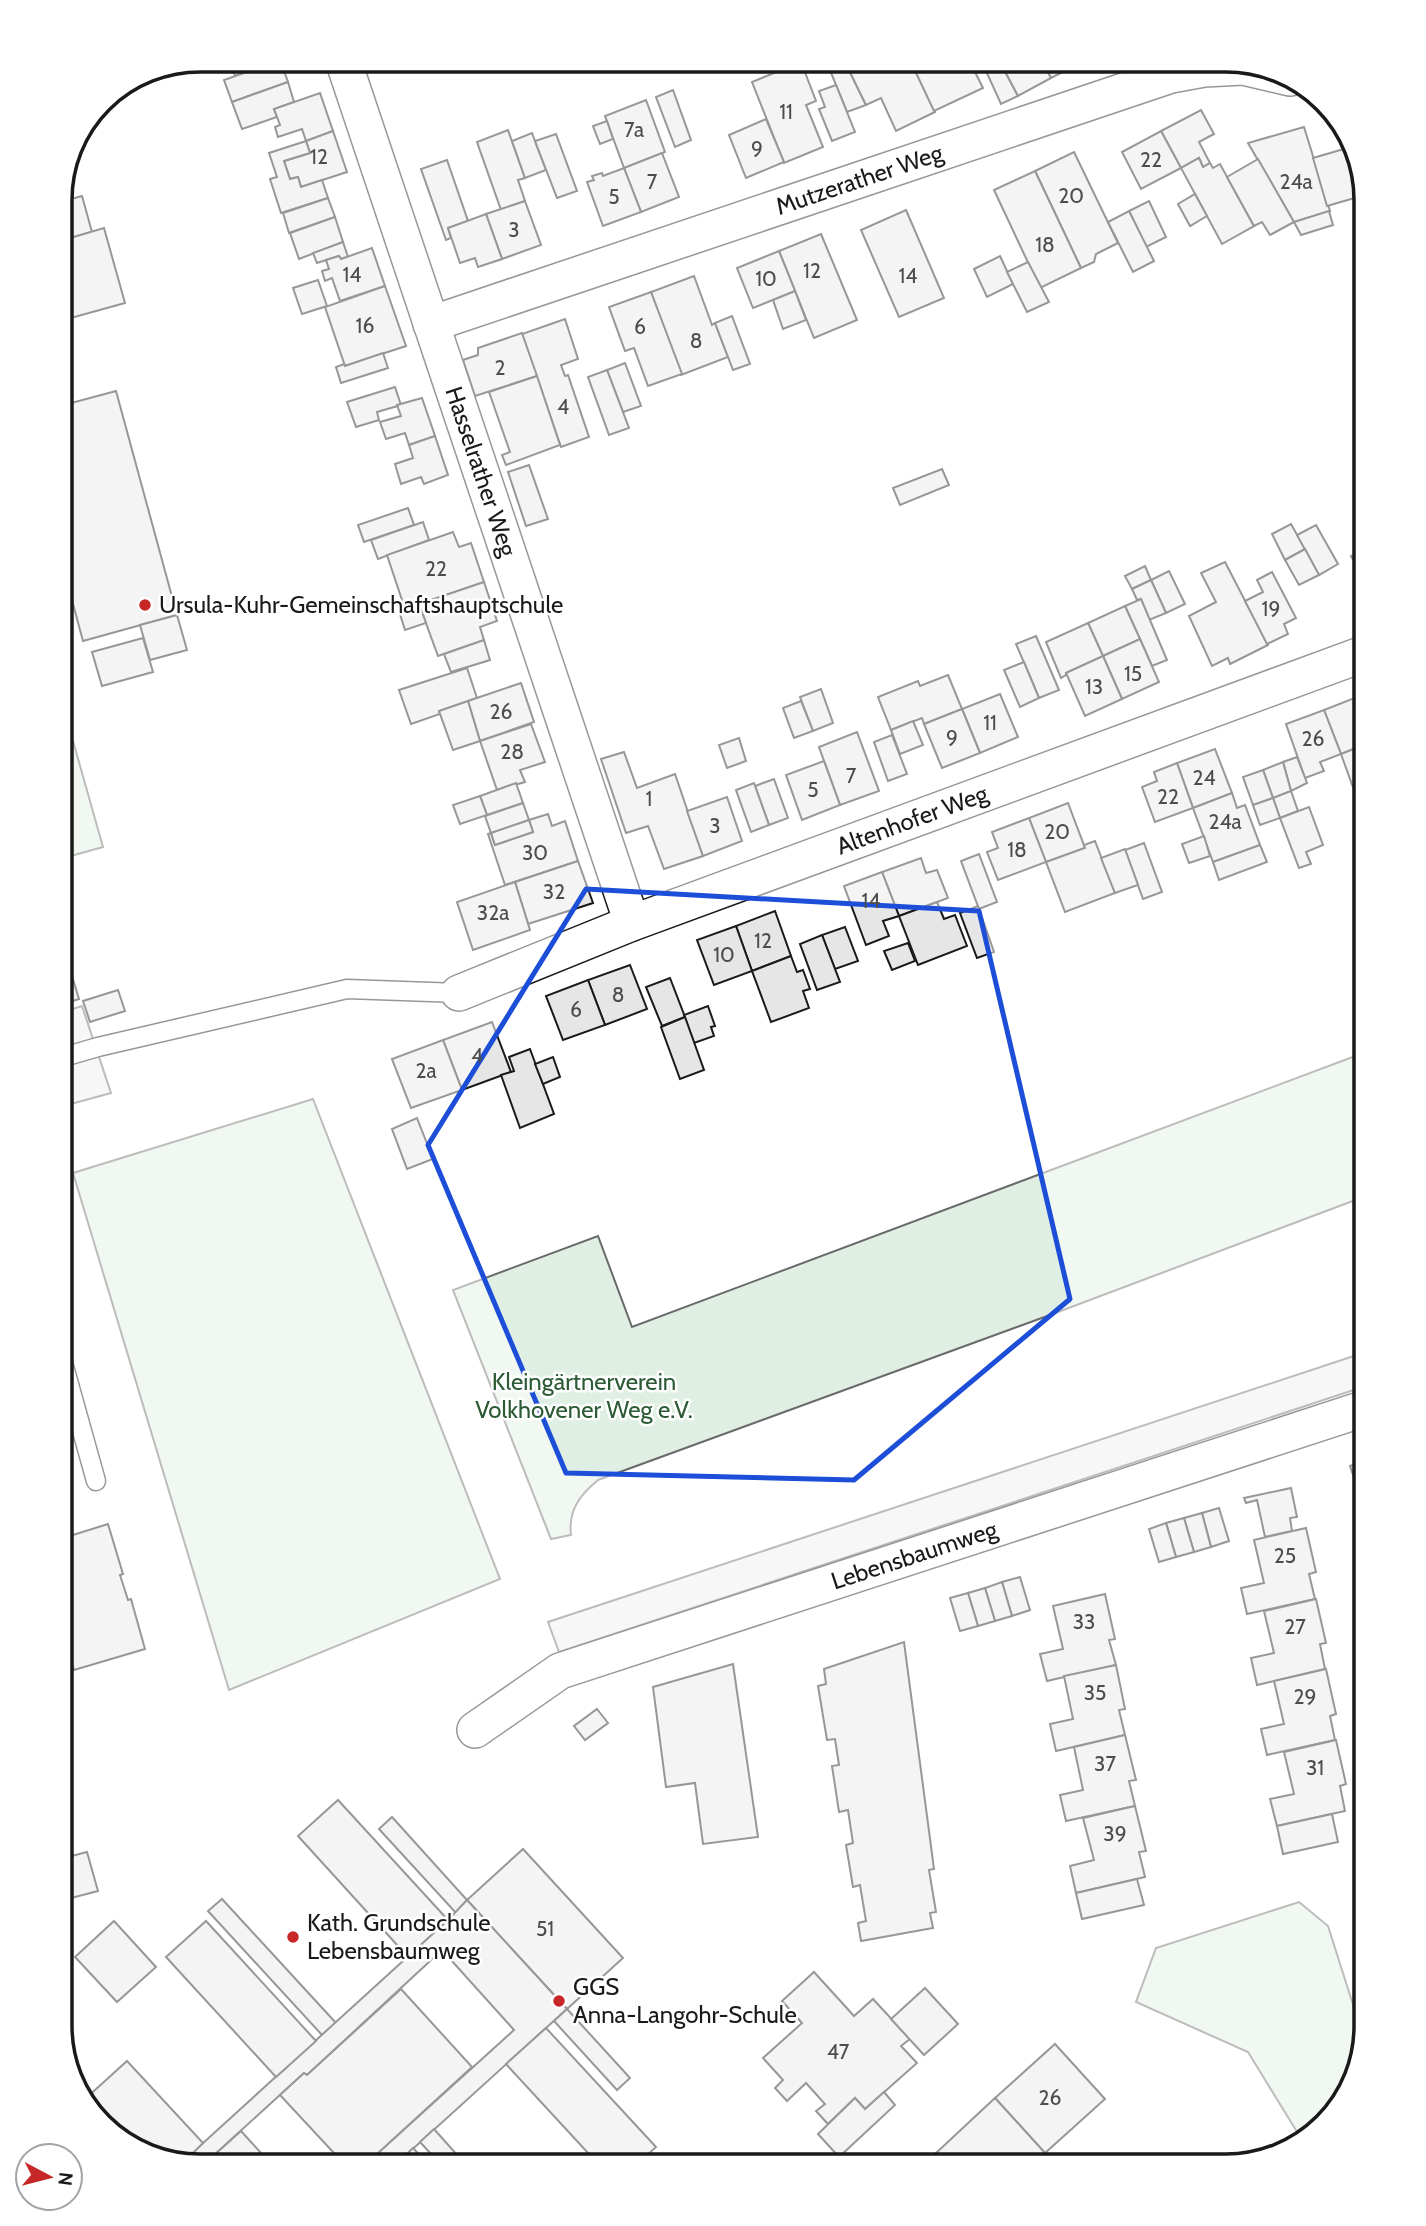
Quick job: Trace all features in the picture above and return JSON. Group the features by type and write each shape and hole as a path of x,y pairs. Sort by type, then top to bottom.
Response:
{"street":[{"name":"Hasselrather Weg","path":"347,72 632,923"},
{"name":"Mutzerather Weg","path":"431,324 1171,75 1188,72"},
{"name":"Altenhofer Weg","path":"459,993 632,923 1354,658"},
{"name":"Lebensbaumweg","path":"475,1730 560,1671 1354,1412"}],"lane":[{"path":"72,1055 347,989 459,993"},
{"path":"72,1395 96,1481"}],"highlighted area":[{"path":"586,889 979,911 1070,1299 854,1480 566,1473 428,1145"}],"green space":[{"path":"72,737 103,847 72,856"},
{"name":"Kleingärtnerverein Volkhovener Weg e.V.","path":"1354,1056 1354,1201 598,1480 586,1491 573,1511 571,1535 551,1539 453,1290 598,1236 632,1327"},
{"path":"313,1099 500,1579 229,1690 73,1173"},
{"path":"1299,1902 1328,1926 1354,2008 1353,2043 1341,2083 1333,2097 1311,2122 1297,2133 1248,2052 1136,2002 1156,1948"}],"shaded area":[{"path":"82,1006 111,1093 72,1104 72,1009"},
{"path":"1354,1356 1354,1390 559,1652 548,1622"}],"building":[{"path":"246,72 284,72 288,82 232,102 224,80"},
{"path":"776,72 805,72 816,101 806,105 823,147 784,163 752,82"},
{"path":"831,72 850,72 866,105 847,112"},
{"path":"850,72 916,72 935,112 896,131 881,98 866,105"},
{"path":"916,72 975,72 983,88 934,111"},
{"path":"986,72 1005,72 1018,96 1001,104"},
{"path":"1005,72 1048,72 1051,78 1018,96"},
{"path":"1048,72 1063,72 1051,78"},
{"path":"288,82 294,102 274,109 277,117 242,129 232,102"},
{"path":"836,85 855,132 832,141 819,109 825,107 819,91"},
{"path":"673,90 691,140 675,147 656,97"},
{"path":"320,93 333,131 306,141 302,129 278,137 275,127 280,125 274,109"},
{"path":"646,100 665,152 624,168 605,116"},
{"path":"1201,110 1214,134 1199,142 1210,163 1203,167 1199,158 1181,168 1161,131"},
{"path":"766,119 784,162 746,178 729,135"},
{"path":"607,121 613,139 600,144 593,126"},
{"path":"1304,127 1330,211 1294,222 1248,143"},
{"path":"508,130 525,178 518,180 525,201 501,210 477,142"},
{"path":"333,131 347,172 301,187 298,177 290,179 284,161 310,153 306,141"},
{"path":"1161,131 1181,168 1141,189 1122,152"},
{"path":"532,133 546,170 525,178 512,141"},
{"path":"556,134 577,191 557,198 535,141"},
{"path":"306,141 310,153 284,161 290,179 298,177 301,187 322,180 328,198 281,213 270,179 277,177 269,153"},
{"path":"1343,149 1352,175 1354,198 1327,206 1313,158"},
{"path":"1074,152 1118,243 1096,254 1094,262 1081,268 1035,171"},
{"path":"662,153 679,197 641,212 624,168"},
{"path":"1199,158 1203,167 1210,163 1213,168 1220,164 1254,226 1222,244 1181,168"},
{"path":"1258,159 1294,222 1270,235 1262,222 1254,226 1227,177"},
{"path":"447,160 468,221 448,228 451,238 446,240 421,169"},
{"path":"624,168 641,212 603,226 587,182 594,180 592,176 602,173 603,176"},
{"path":"1035,171 1081,268 1040,288 994,190"},
{"path":"1195,194 1207,216 1190,226 1178,204"},
{"path":"82,196 92,232 72,238 72,199"},
{"path":"328,198 335,217 289,233 283,213"},
{"path":"525,201 541,245 502,259 486,214"},
{"path":"1149,201 1166,237 1146,247 1129,211"},
{"path":"906,210 944,298 899,317 861,230"},
{"path":"1129,211 1154,261 1133,272 1108,222"},
{"path":"1329,211 1333,225 1301,235 1294,222"},
{"path":"486,214 502,259 478,267 475,258 460,263 448,228"},
{"path":"335,217 343,242 299,259 290,233"},
{"path":"104,228 125,303 72,318 72,237"},
{"path":"821,234 857,320 814,338 779,251"},
{"path":"343,242 348,257 341,259 339,256 317,263 313,253"},
{"path":"372,248 385,286 340,301 332,278 325,281 322,271 329,269 326,260 339,256 341,259"},
{"path":"779,251 795,291 753,308 737,268"},
{"path":"1000,256 1013,284 987,297 974,269"},
{"path":"1028,262 1049,302 1027,312 1007,272"},
{"path":"694,276 712,325 715,323 728,357 681,375 651,292"},
{"path":"318,280 327,306 302,314 293,288"},
{"path":"385,286 406,346 345,366 325,307"},
{"path":"795,291 806,320 783,329 773,300"},
{"path":"651,292 682,374 648,386 634,348 625,351 609,307"},
{"path":"732,316 750,364 733,370 715,323"},
{"path":"565,319 578,359 561,365 565,376 568,375 589,437 561,447 522,334"},
{"path":"522,333 537,376 475,396 463,360 478,355 478,348"},
{"path":"383,353 388,368 341,383 336,367"},
{"path":"625,363 641,406 623,412 607,370"},
{"path":"607,370 629,428 609,435 588,377"},
{"path":"537,376 560,445 506,465 502,455 510,452 489,392"},
{"path":"395,387 401,405 377,412 379,420 356,427 347,402"},
{"path":"116,391 177,615 83,641 72,600 72,403"},
{"path":"422,398 435,436 409,445 405,433 386,439 380,422 401,416 397,405"},
{"path":"435,436 448,475 424,484 421,477 401,484 395,464 413,458 409,445"},
{"path":"529,465 548,519 526,526 508,472"},
{"path":"942,469 949,485 900,505 893,488"},
{"path":"408,508 414,525 364,542 358,525"},
{"path":"423,522 429,540 378,559 371,540"},
{"path":"1291,524 1305,549 1285,560 1272,534"},
{"path":"1316,525 1338,564 1319,575 1297,535"},
{"path":"453,532 459,547 471,543 484,582 405,609 387,555"},
{"path":"1305,549 1319,575 1299,585 1285,560"},
{"path":"1225,562 1268,645 1230,664 1228,658 1212,666 1189,616 1216,602 1201,573"},
{"path":"1145,566 1151,580 1132,589 1125,576"},
{"path":"1169,571 1185,604 1166,613 1151,580"},
{"path":"1272,572 1296,618 1284,624 1288,634 1267,644 1245,601 1263,592 1257,580"},
{"path":"1151,580 1166,613 1149,620 1141,599 1137,600 1132,589"},
{"path":"484,582 497,621 480,627 484,640 438,656 419,604"},
{"path":"1141,599 1167,660 1152,666 1125,606"},
{"path":"419,604 426,623 405,630 399,611"},
{"path":"1125,606 1140,639 1103,656 1088,623"},
{"path":"177,615 187,650 150,660 140,625"},
{"path":"1088,623 1103,656 1066,673 1061,678 1046,642"},
{"path":"1036,636 1059,690 1039,698 1016,644"},
{"path":"143,638 153,672 102,686 92,652"},
{"path":"1140,639 1159,682 1122,699 1103,656"},
{"path":"484,640 490,660 451,672 444,654"},
{"path":"1103,656 1122,699 1085,716 1066,673"},
{"path":"1024,662 1039,698 1020,707 1004,670"},
{"path":"467,668 477,698 411,724 399,690"},
{"path":"948,675 962,709 924,724 922,718 891,730 878,697 918,681 920,686"},
{"path":"521,683 534,722 480,741 468,701"},
{"path":"821,689 833,723 813,731 800,697"},
{"path":"1000,694 1018,737 980,753 962,709"},
{"path":"1354,698 1354,749 1341,754 1324,710"},
{"path":"468,701 480,741 453,750 439,711"},
{"path":"801,701 813,731 794,738 783,708"},
{"path":"962,709 980,753 942,768 924,724"},
{"path":"1324,710 1341,754 1320,762 1324,771 1305,778 1286,724"},
{"path":"913,721 923,745 900,754 891,730"},
{"path":"531,724 545,762 520,770 525,782 497,790 480,741"},
{"path":"857,732 879,791 840,805 819,747"},
{"path":"892,735 907,774 888,781 874,742"},
{"path":"739,738 746,761 727,768 719,745"},
{"path":"1215,749 1232,793 1193,808 1177,763"},
{"path":"1354,749 1354,790 1341,754"},
{"path":"624,752 637,788 675,774 703,856 664,869 648,826 626,833 601,759"},
{"path":"1297,757 1307,783 1291,791 1283,762"},
{"path":"824,761 840,805 802,820 786,775"},
{"path":"1283,762 1291,791 1273,798 1263,770"},
{"path":"1177,763 1193,808 1155,822 1142,787 1157,781 1154,772"},
{"path":"1263,770 1273,798 1253,805 1243,777"},
{"path":"774,779 788,818 769,825 755,786"},
{"path":"516,783 523,803 487,815 480,796"},
{"path":"754,783 769,825 751,832 736,790"},
{"path":"1291,791 1298,811 1280,818 1273,798"},
{"path":"1232,793 1237,808 1245,805 1260,845 1213,862 1193,808"},
{"path":"480,796 487,815 460,824 453,805"},
{"path":"727,797 742,841 703,856 687,811"},
{"path":"1273,798 1280,818 1260,825 1253,805"},
{"path":"523,803 529,820 491,833 485,816"},
{"path":"1068,803 1085,848 1046,862 1029,818"},
{"path":"1309,807 1323,845 1306,852 1311,864 1299,868 1280,818"},
{"path":"548,814 552,826 565,821 578,861 505,885 488,834 491,833 495,845 533,832 529,820"},
{"path":"1029,818 1046,862 998,880 987,852 998,848 992,832"},
{"path":"529,820 533,832 495,845 491,833"},
{"path":"1204,836 1210,856 1189,863 1182,844"},
{"path":"1095,841 1115,893 1065,912 1046,862 1085,848 1084,845"},
{"path":"1144,843 1162,892 1143,899 1125,850"},
{"path":"1260,845 1267,862 1219,880 1213,862"},
{"path":"1125,849 1138,885 1115,893 1101,858"},
{"path":"979,854 997,902 979,909 961,861"},
{"path":"921,858 926,873 937,870 948,898 899,916 882,872"},
{"path":"578,861 593,903 528,924 515,882"},
{"path":"882,872 899,916 883,921 889,936 866,945 844,886"},
{"path":"515,882 530,930 473,950 457,902"},
{"path":"937,902 944,919 955,915 967,946 918,965 899,916"},
{"path":"978,906 994,952 977,958 960,913"},
{"path":"775,911 791,956 752,971 736,926"},
{"path":"736,926 752,971 714,985 697,940"},
{"path":"845,927 858,961 835,969 822,935"},
{"path":"822,935 840,982 817,990 800,944"},
{"path":"908,943 915,961 892,970 884,951"},
{"path":"791,956 797,972 803,970 810,989 803,991 809,1008 771,1022 752,971"},
{"path":"630,965 647,1009 605,1025 588,980"},
{"path":"72,976 79,999 72,1001"},
{"path":"670,978 685,1017 662,1026 646,987"},
{"path":"588,980 605,1025 563,1040 546,996"},
{"path":"118,990 125,1011 90,1022 83,1001"},
{"path":"708,1006 715,1026 711,1027 714,1036 694,1043 684,1015"},
{"path":"685,1017 704,1070 680,1079 661,1027"},
{"path":"492,1022 511,1072 462,1090 443,1040"},
{"path":"443,1040 462,1090 411,1108 392,1059"},
{"path":"530,1049 554,1114 520,1128 501,1075 514,1071 509,1057"},
{"path":"553,1057 560,1077 543,1084 535,1064"},
{"path":"417,1118 433,1159 407,1169 392,1129"},
{"path":"1291,1488 1297,1517 1290,1518 1292,1531 1265,1537 1257,1500 1246,1503 1244,1498"},
{"path":"1219,1508 1229,1541 1211,1547 1202,1513"},
{"path":"1202,1513 1211,1547 1194,1552 1184,1518"},
{"path":"1184,1518 1194,1552 1176,1557 1166,1523"},
{"path":"1166,1523 1176,1557 1159,1562 1149,1529"},
{"path":"108,1524 123,1574 120,1575 128,1600 131,1599 145,1649 74,1670 72,1535"},
{"path":"1306,1528 1316,1572 1309,1574 1315,1599 1247,1614 1241,1588 1264,1583 1254,1540"},
{"path":"1020,1577 1030,1610 1012,1616 1002,1582"},
{"path":"1002,1582 1012,1616 995,1621 985,1588"},
{"path":"985,1588 995,1621 978,1626 968,1593"},
{"path":"968,1593 978,1626 960,1631 950,1598"},
{"path":"1105,1594 1115,1639 1109,1640 1116,1665 1047,1681 1040,1654 1063,1649 1053,1606"},
{"path":"1316,1599 1326,1643 1320,1644 1325,1669 1257,1685 1251,1658 1274,1653 1264,1611"},
{"path":"904,1642 934,1869 929,1870 936,1912 930,1913 933,1928 861,1941 858,1923 866,1921 860,1885 853,1887 846,1845 853,1843 848,1810 839,1812 832,1766 839,1765 835,1739 827,1740 818,1686 826,1684 824,1669"},
{"path":"733,1664 758,1837 703,1844 695,1783 666,1787 653,1687"},
{"path":"1116,1665 1125,1709 1119,1710 1125,1735 1056,1751 1050,1724 1073,1719 1064,1676"},
{"path":"1326,1669 1336,1714 1330,1716 1335,1740 1267,1755 1261,1729 1284,1724 1274,1681"},
{"path":"597,1709 608,1723 585,1740 574,1726"},
{"path":"1125,1735 1136,1780 1129,1781 1135,1806 1066,1821 1060,1795 1083,1790 1074,1747"},
{"path":"1336,1740 1346,1784 1340,1786 1345,1811 1277,1826 1270,1799 1294,1794 1284,1752"},
{"path":"338,1800 448,1920 408,1957 298,1836"},
{"path":"1135,1806 1146,1851 1139,1852 1145,1877 1076,1893 1070,1866 1094,1860 1083,1818"},
{"path":"1332,1814 1338,1842 1283,1854 1277,1826"},
{"path":"392,1817 467,1900 456,1913 379,1829"},
{"path":"523,1849 623,1958 567,2009 467,1900"},
{"path":"87,1852 98,1891 72,1898 72,1856"},
{"path":"1137,1879 1144,1905 1082,1919 1076,1893"},
{"path":"222,1899 336,2023 322,2035 208,1911"},
{"path":"467,1900 567,2009 407,2154 379,2154 514,2030 442,1950 307,2075 304,2073 215,2154 191,2154"},
{"path":"114,1921 156,1967 117,2002 75,1957"},
{"path":"206,1921 316,2041 276,2077 166,1957"},
{"path":"814,1972 854,2016 873,1999 910,2039 901,2046 917,2063 865,2109 855,2098 828,2124 816,2111 825,2104 806,2083 787,2101 775,2088 783,2080 763,2058 802,2023 782,2001"},
{"path":"925,1988 958,2024 924,2055 891,2019"},
{"path":"401,1989 472,2067 379,2154 335,2154 280,2095 304,2073 307,2075"},
{"path":"567,2009 630,2078 617,2090 554,2021"},
{"path":"546,2028 656,2147 648,2154 589,2154 506,2064"},
{"path":"1055,2044 1105,2099 1045,2153 995,2098"},
{"path":"127,2061 203,2143 192,2154 175,2152 143,2141 115,2122 91,2094"},
{"path":"884,2092 895,2105 842,2154 836,2154 818,2134 855,2098 865,2109"},
{"path":"995,2098 1045,2153 937,2154"},
{"path":"434,2129 456,2154 431,2154 420,2142"},
{"path":"241,2131 262,2154 215,2154"},
{"path":"413,2148 419,2154 407,2154"}],"place":[{"name":"Ursula-Kuhr-Gemeinschaftshauptschule","path":"145,605"},
{"name":"Kath. Grundschule Lebensbaumweg","path":"293,1937"},
{"name":"GGS Anna-Langohr-Schule","path":"559,2001"}]}
